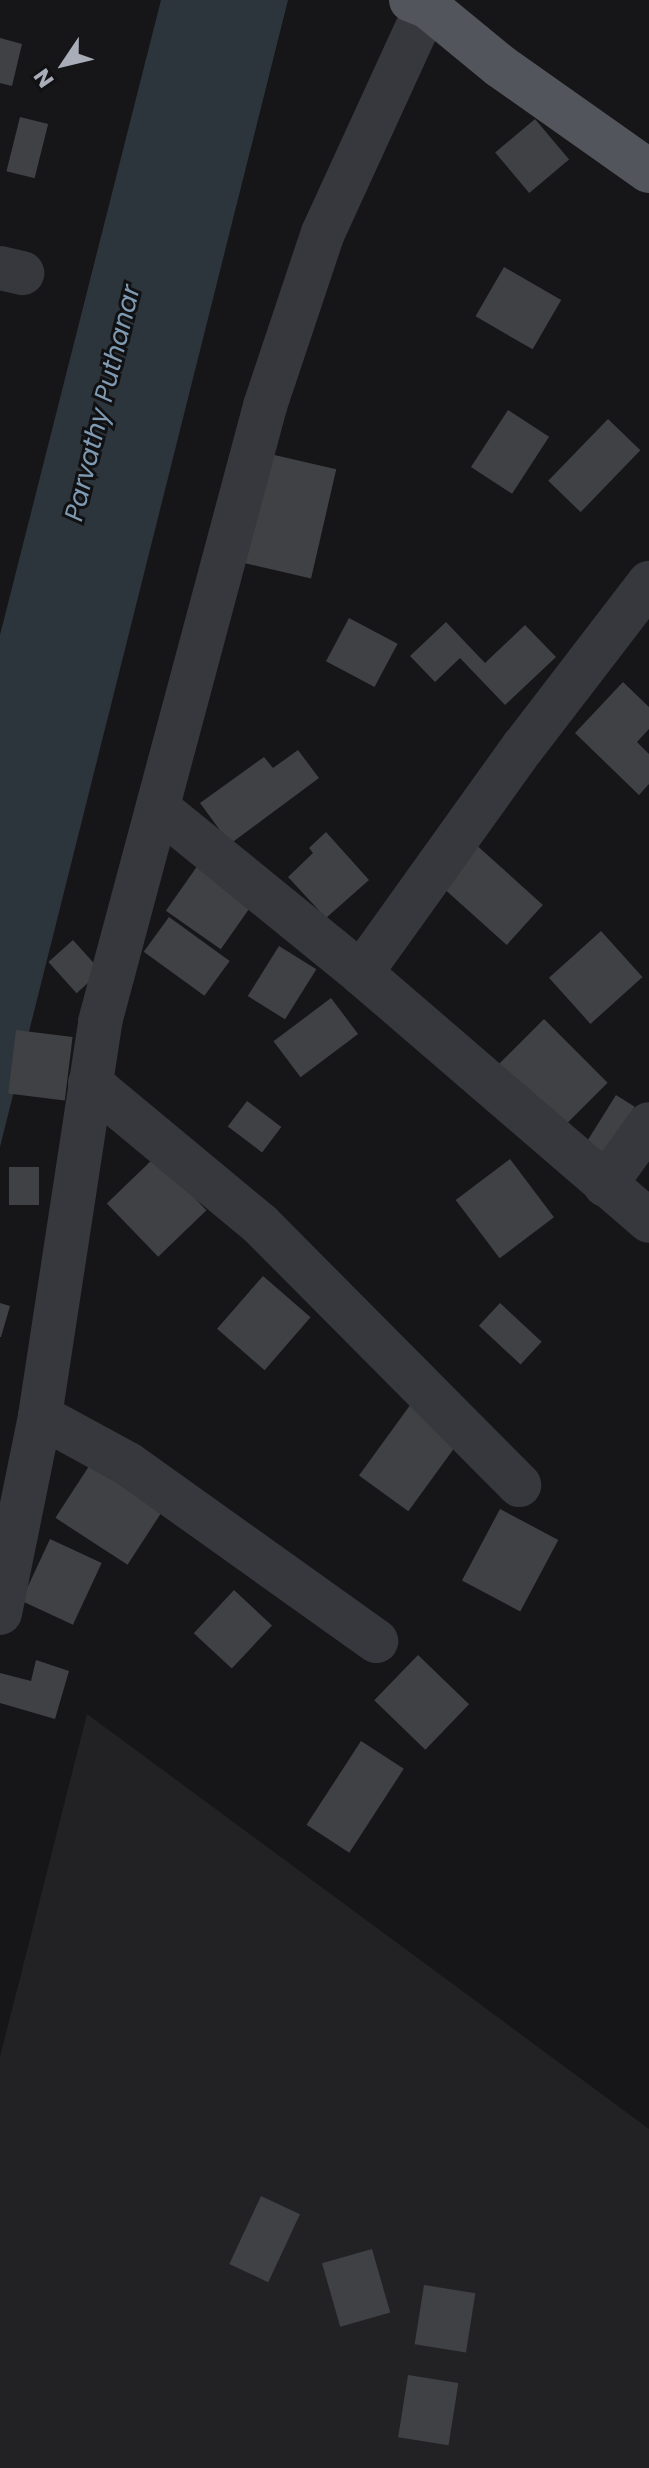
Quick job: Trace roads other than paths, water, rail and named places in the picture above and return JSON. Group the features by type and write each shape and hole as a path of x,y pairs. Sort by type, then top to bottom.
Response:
{"main road":[{"path":"419,3 500,66 649,171"}],"street":[{"path":"0,1613 40,1416 100,1022 265,406 323,233 419,3"},
{"path":"361,973 523,747 649,583"},
{"path":"158,808 361,973 649,1221"},
{"path":"90,1083 260,1224 519,1485"},
{"path":"605,1185 649,1124"},
{"path":"40,1416 128,1464 376,1641"}],"water":[{"name":"Parvathy Puthanar","path":"161,0 288,0 0,1147 0,635"}]}
